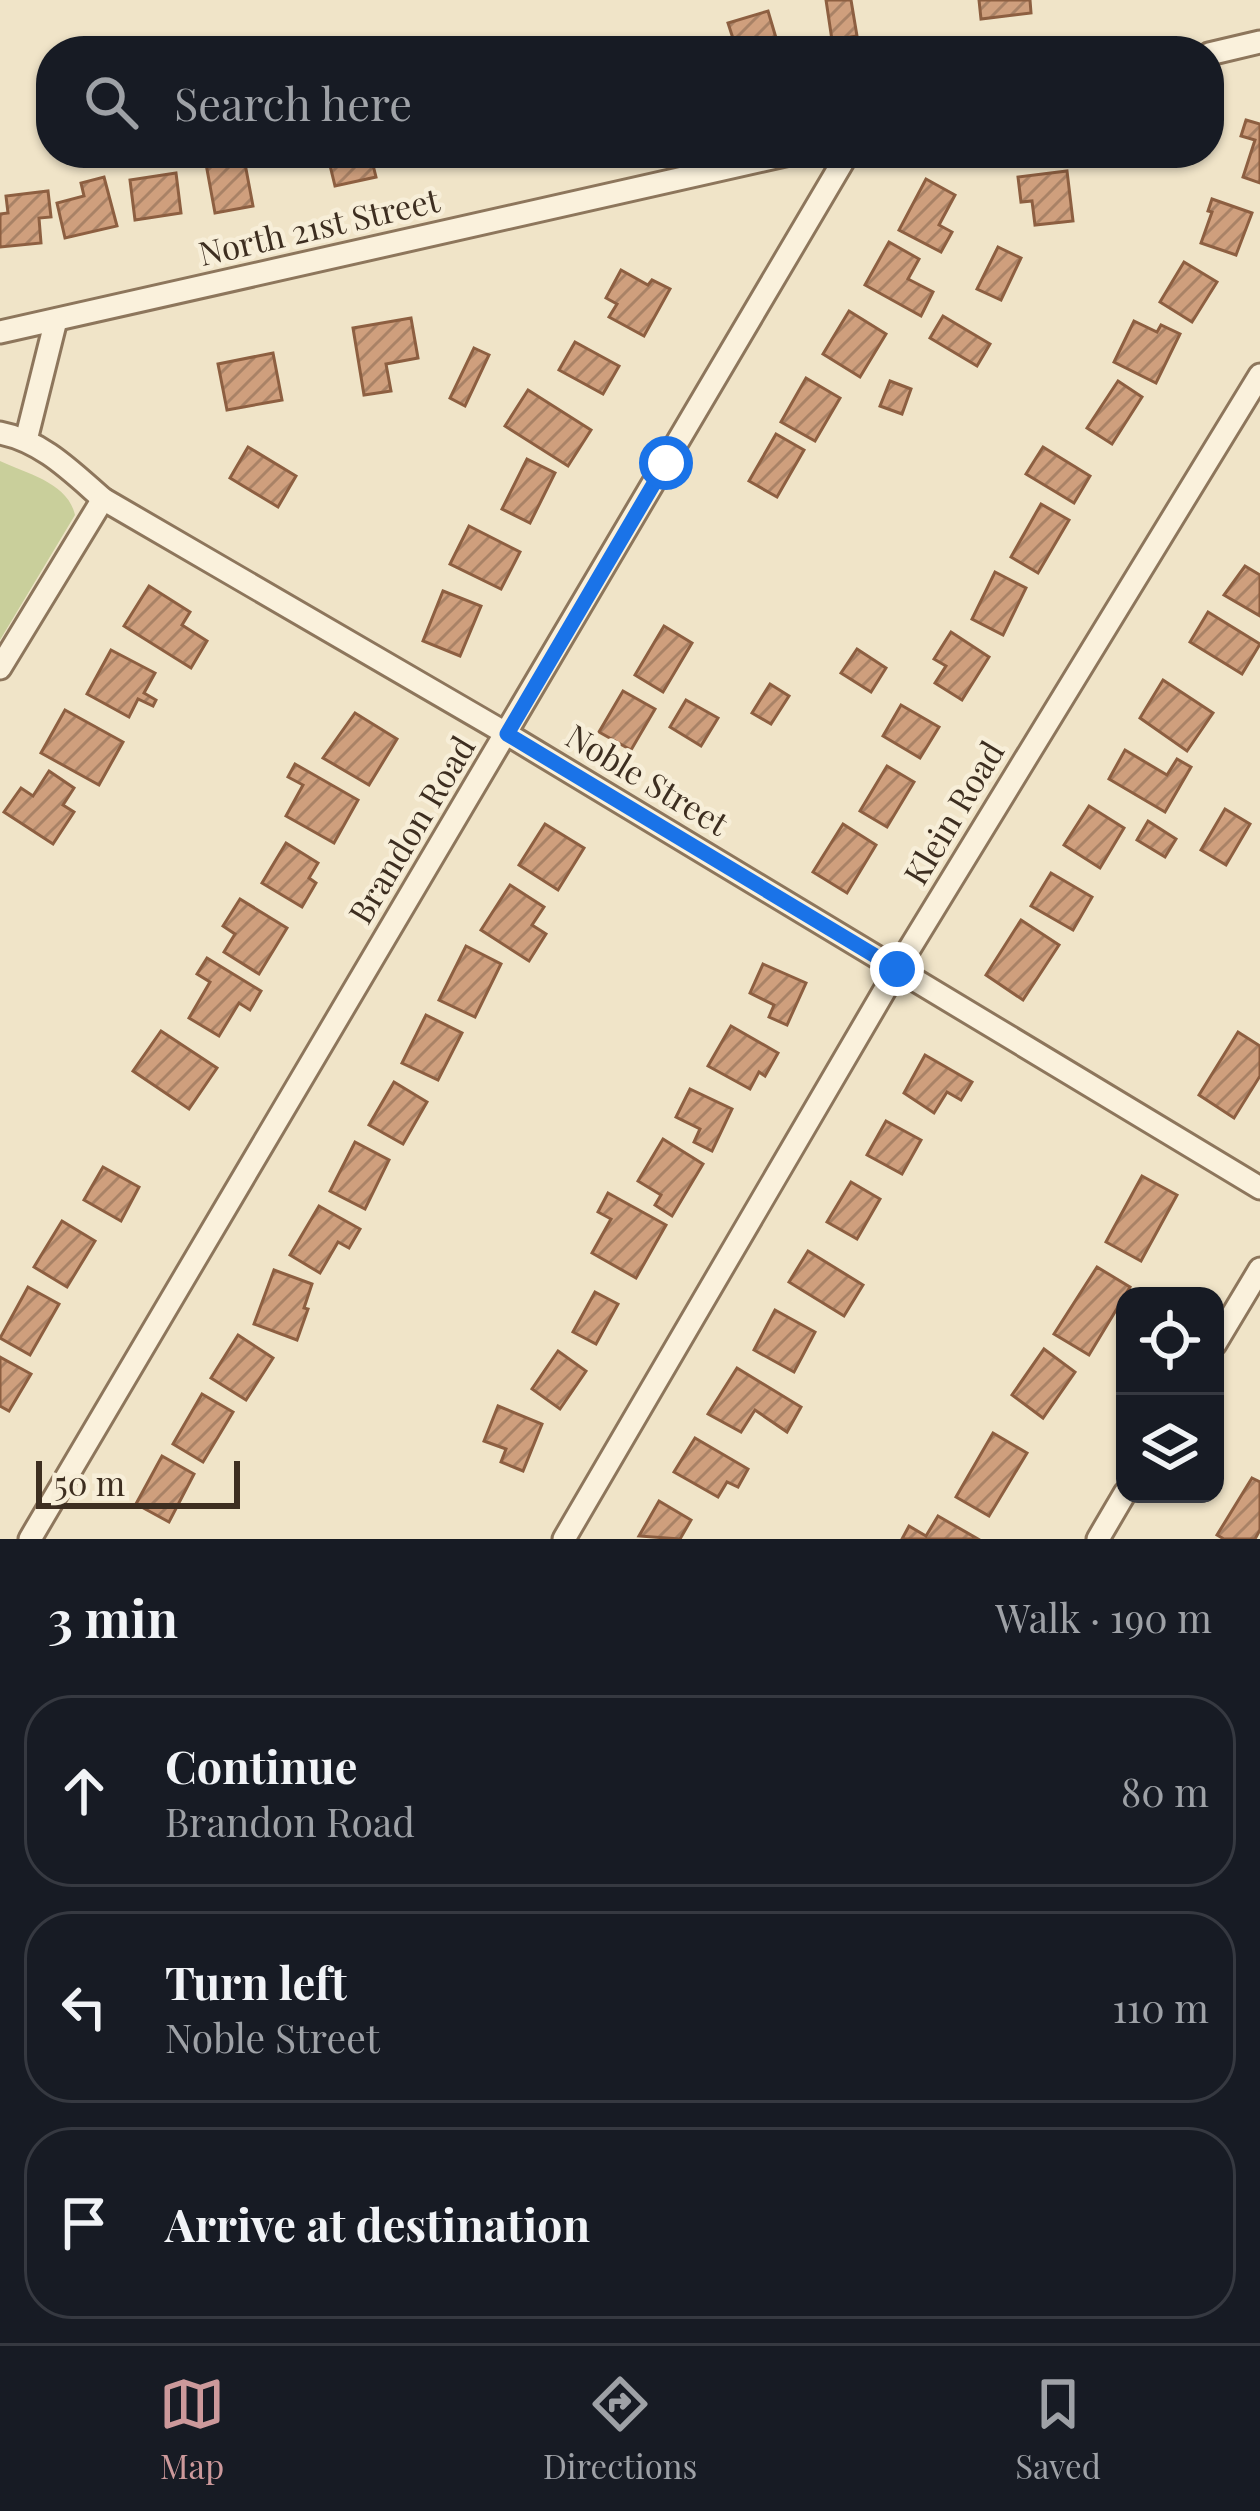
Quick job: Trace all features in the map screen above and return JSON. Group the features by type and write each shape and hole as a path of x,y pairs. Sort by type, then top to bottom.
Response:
{"street":[{"path":"1224,50 1260,42"},
{"name":"North 21st Street","path":"0,332 728,168"},
{"name":"Brandon Road","path":"30,1539 839,168"},
{"path":"26,440 56,320"},
{"name":"Klein Road","path":"564,1539 897,969 1260,375"},
{"name":"Noble Street","path":"0,433 26,440 55,457 103,499 507,734 1260,1187"},
{"path":"0,668 103,499"},
{"path":"1224,1329 1260,1269"},
{"path":"1098,1539 1119,1503"}],"green space":[{"path":"0,461 56,487 75,515 0,640"}],"building":[{"path":"826,0 851,0 857,36 831,36"},
{"path":"979,0 1030,0 1031,13 981,19"},
{"path":"768,11 775,36 732,36 728,23"},
{"path":"1246,120 1260,124 1260,183 1243,177 1255,140 1241,136"},
{"path":"207,168 246,168 253,206 215,213"},
{"path":"331,168 374,168 376,177 335,186"},
{"path":"1067,171 1073,221 1035,225 1032,201 1021,202 1018,177"},
{"path":"176,173 181,213 135,220 130,180"},
{"path":"104,177 117,226 65,238 57,203 84,196 81,183"},
{"path":"926,179 955,195 939,225 952,232 941,252 899,230"},
{"path":"48,191 51,217 39,218 41,243 0,247 0,214 8,213 6,196"},
{"path":"1212,199 1252,213 1236,255 1201,243"},
{"path":"889,242 919,259 908,279 933,292 921,316 865,285"},
{"path":"998,247 1021,258 1001,300 977,289"},
{"path":"1184,262 1217,282 1192,322 1160,302"},
{"path":"621,270 648,285 652,280 670,289 644,336 609,317 617,304 606,298"},
{"path":"849,311 886,334 860,377 823,354"},
{"path":"943,316 990,344 977,366 930,338"},
{"path":"411,318 418,358 386,364 391,391 364,395 353,328"},
{"path":"1134,321 1157,332 1161,325 1180,334 1156,383 1114,362"},
{"path":"575,342 619,366 603,394 559,370"},
{"path":"474,348 489,355 465,406 450,398"},
{"path":"273,353 282,400 227,410 218,364"},
{"path":"806,378 840,398 815,441 781,422"},
{"path":"890,381 911,389 902,414 880,406"},
{"path":"1118,381 1142,397 1112,444 1087,428"},
{"path":"528,390 591,430 568,466 505,426"},
{"path":"776,434 804,450 777,497 749,481"},
{"path":"248,447 296,476 278,507 230,478"},
{"path":"1043,447 1090,476 1074,503 1026,474"},
{"path":"527,459 555,473 530,523 502,509"},
{"path":"1041,504 1069,520 1038,573 1011,557"},
{"path":"469,526 520,552 501,589 450,564"},
{"path":"1245,566 1260,575 1260,616 1224,595"},
{"path":"995,572 1026,588 1003,635 972,619"},
{"path":"149,586 190,612 182,625 207,641 191,668 124,626"},
{"path":"443,591 481,606 460,656 423,641"},
{"path":"1208,612 1260,644 1242,674 1190,642"},
{"path":"664,626 692,643 663,692 635,675"},
{"path":"951,632 989,657 962,700 935,683 946,666 934,659"},
{"path":"857,649 886,668 871,692 841,673"},
{"path":"111,650 155,673 144,693 156,700 153,706 138,699 129,717 87,694"},
{"path":"1163,680 1213,713 1187,751 1140,718"},
{"path":"770,684 789,696 771,724 752,713"},
{"path":"623,691 655,709 631,750 599,732"},
{"path":"686,700 718,718 701,746 670,727"},
{"path":"901,705 939,727 920,758 883,736"},
{"path":"65,710 123,742 99,785 41,753"},
{"path":"355,713 397,739 369,785 323,758"},
{"path":"1125,750 1167,775 1177,759 1191,767 1165,812 1109,779"},
{"path":"295,764 358,800 334,843 286,816 303,785 288,777"},
{"path":"887,766 914,782 887,827 860,811"},
{"path":"49,771 74,788 63,805 74,812 53,844 4,812 21,788 33,796"},
{"path":"1089,806 1124,828 1100,868 1064,845"},
{"path":"1225,809 1250,824 1226,865 1201,850"},
{"path":"1148,821 1176,839 1165,857 1137,840"},
{"path":"545,824 584,848 558,890 519,865"},
{"path":"843,824 876,845 847,893 813,872"},
{"path":"286,843 318,863 309,878 316,883 302,907 262,883"},
{"path":"1051,873 1092,897 1073,930 1031,906"},
{"path":"510,885 544,907 532,925 546,934 529,961 481,930"},
{"path":"240,899 287,928 259,974 224,952 235,934 223,926"},
{"path":"1021,920 1059,945 1023,1000 986,975"},
{"path":"466,946 501,964 475,1017 439,1000"},
{"path":"207,958 261,991 250,1010 239,1003 219,1036 189,1018 210,982 197,974"},
{"path":"763,964 806,983 787,1025 769,1017 774,1005 750,993"},
{"path":"426,1015 462,1033 438,1080 402,1063"},
{"path":"731,1026 778,1053 765,1076 759,1072 750,1089 708,1066"},
{"path":"161,1031 217,1068 189,1109 133,1071"},
{"path":"1238,1032 1260,1046 1260,1076 1234,1118 1199,1095"},
{"path":"925,1055 972,1082 961,1100 947,1092 934,1113 904,1093"},
{"path":"394,1082 427,1102 403,1144 369,1125"},
{"path":"690,1089 732,1109 712,1151 694,1142 700,1129 676,1117"},
{"path":"886,1121 921,1140 902,1174 867,1155"},
{"path":"663,1139 703,1164 672,1216 655,1205 661,1195 638,1181"},
{"path":"355,1142 389,1160 365,1209 330,1191"},
{"path":"103,1167 139,1187 121,1221 84,1200"},
{"path":"1142,1176 1177,1195 1141,1261 1106,1242"},
{"path":"851,1182 880,1199 857,1239 827,1222"},
{"path":"608,1193 666,1225 636,1278 592,1253 611,1219 598,1212"},
{"path":"319,1206 360,1229 349,1248 338,1242 320,1273 290,1255"},
{"path":"62,1221 95,1241 67,1287 34,1267"},
{"path":"808,1251 863,1285 844,1316 789,1282"},
{"path":"1097,1267 1130,1287 1116,1287 1116,1310 1089,1355 1054,1334"},
{"path":"274,1270 312,1284 297,1340 254,1324"},
{"path":"28,1287 59,1304 30,1355 0,1338"},
{"path":"595,1292 618,1304 596,1344 573,1332"},
{"path":"775,1310 815,1332 794,1372 754,1350"},
{"path":"238,1335 273,1358 246,1400 211,1378"},
{"path":"1044,1349 1075,1372 1043,1418 1012,1395"},
{"path":"558,1351 586,1371 560,1409 532,1389"},
{"path":"0,1357 31,1374 9,1411 0,1406"},
{"path":"737,1368 801,1407 787,1432 755,1410 741,1432 708,1414"},
{"path":"202,1394 233,1412 203,1462 173,1444"},
{"path":"498,1406 542,1424 523,1471 501,1462 506,1449 484,1441"},
{"path":"993,1433 1027,1453 989,1516 956,1497"},
{"path":"695,1438 748,1469 738,1487 727,1482 718,1497 674,1472"},
{"path":"162,1456 194,1474 169,1522 136,1504"},
{"path":"1252,1478 1260,1482 1260,1530 1255,1539 1224,1539 1217,1535"},
{"path":"659,1501 691,1520 680,1539 639,1536"},
{"path":"938,1516 978,1539 902,1539 909,1526 926,1536"}],"route":[{"path":"666,463 507,734 897,969"}]}
